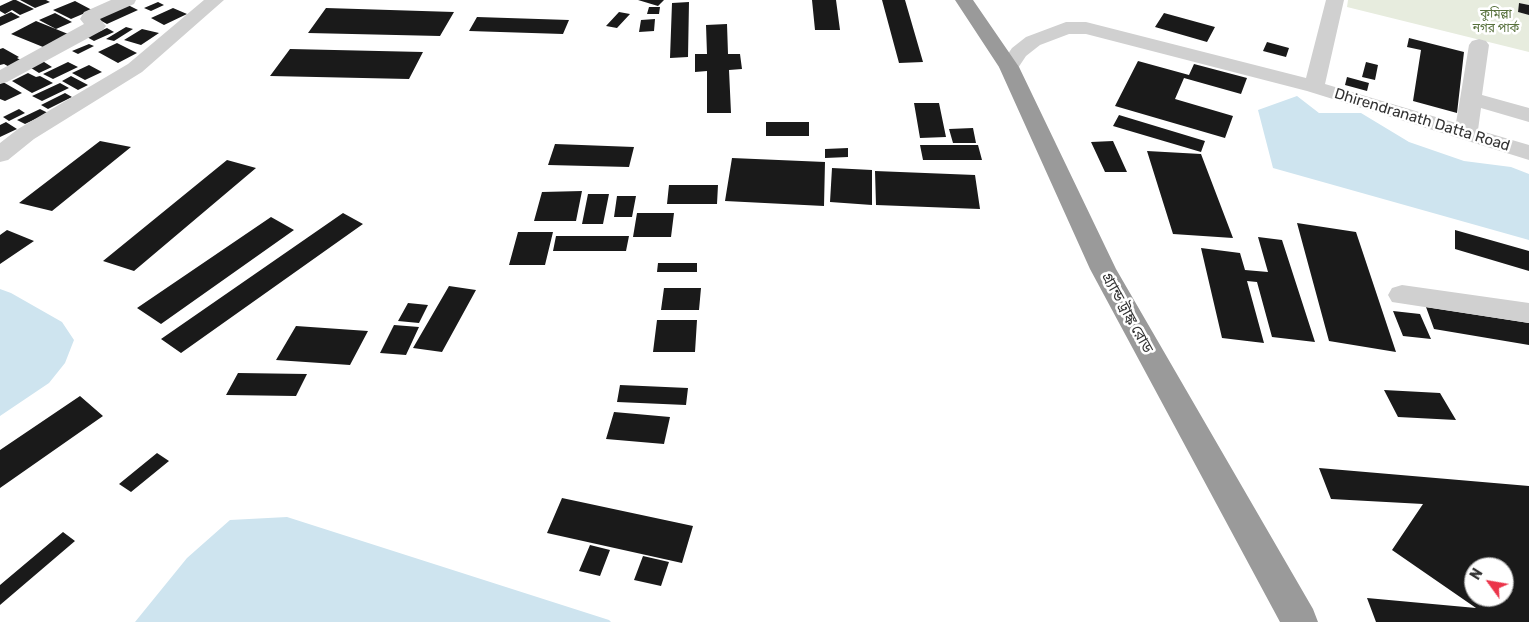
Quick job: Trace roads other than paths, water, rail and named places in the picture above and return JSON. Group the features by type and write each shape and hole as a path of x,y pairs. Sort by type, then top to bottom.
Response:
{"highway":[{"name":"গ্র্যান্ড ট্রাঙ্ক রোড","path":"964,0 1009,67 1102,269 1300,622"}],"street":[{"path":"0,78 96,26 90,19 91,16 127,0"},
{"path":"2,151 26,134 135,68 215,0"},
{"path":"1314,87 1335,0"},
{"name":"Dhirendranath Datta Road","path":"1009,67 1018,52 1050,32 1066,28 1086,28 1314,87 1529,153"},
{"path":"1466,133 1479,45"},
{"path":"1471,98 1529,115"},
{"path":"1402,295 1529,313"}],"water":[{"path":"1297,96 1319,113 1361,113 1409,142 1464,161 1511,167 1529,174 1529,240 1273,168 1258,110"},
{"path":"0,289 11,293 62,322 74,340 65,363 49,383 0,416"},
{"path":"287,517 611,622 135,622 187,558 230,520"}],"park label":[{"name":"কুমিল্লা নগর পার্ক","path":"1496,22"}]}
